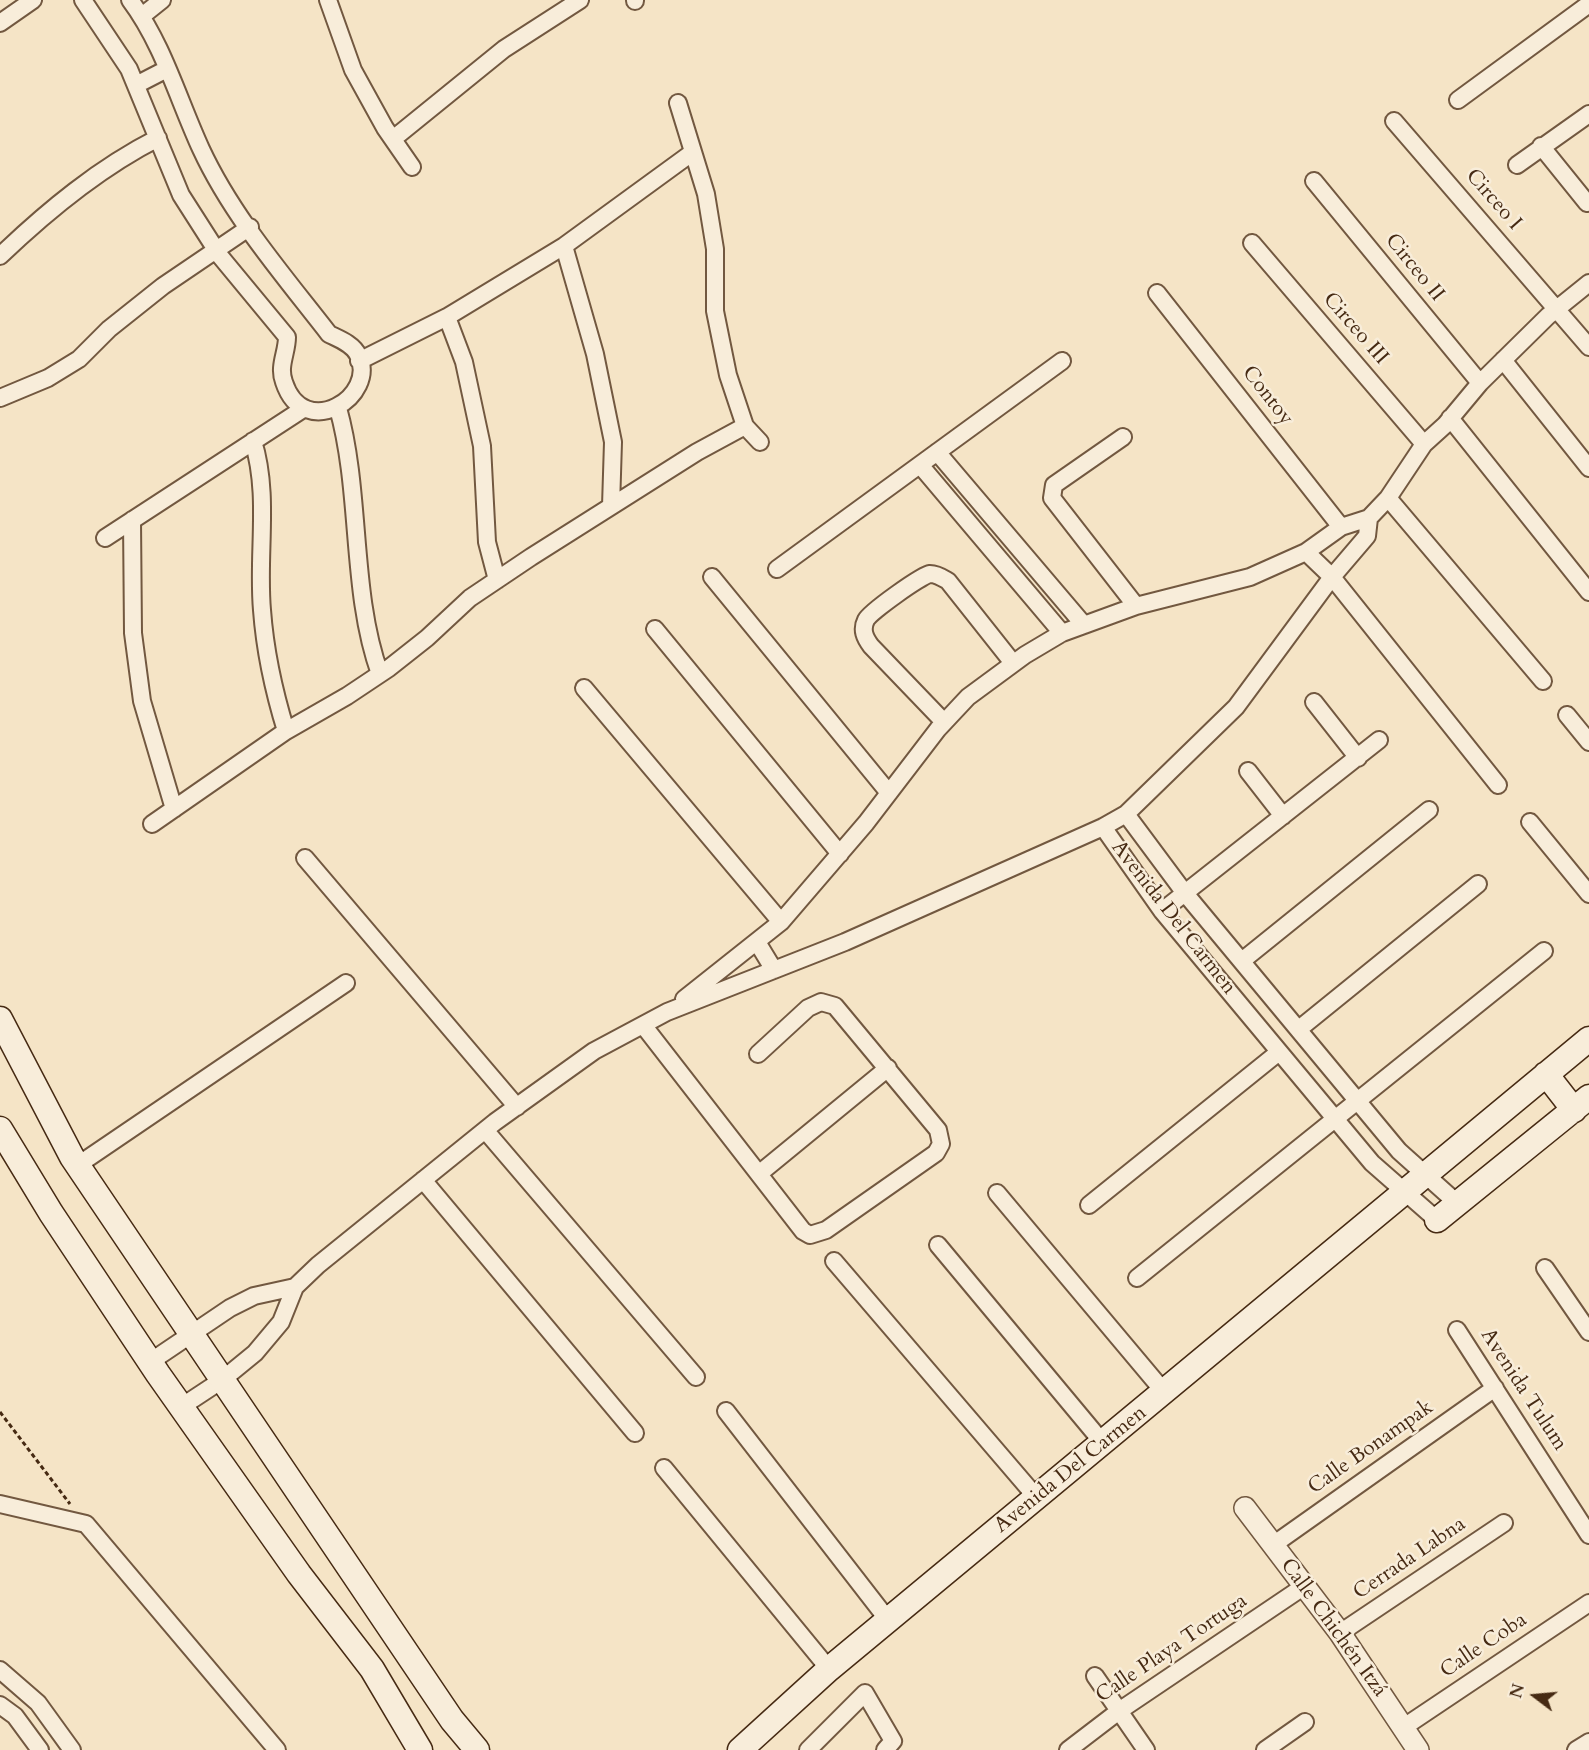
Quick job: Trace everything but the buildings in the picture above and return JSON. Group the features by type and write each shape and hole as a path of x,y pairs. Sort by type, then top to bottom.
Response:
{"main road":[{"path":"0,1019 78,1165 452,1720 477,1750"},
{"name":"Avenida Del Carmen","path":"740,1750 829,1669 1165,1393 1403,1191 1589,1039"},
{"path":"1546,1074 1581,1103"},
{"name":"Avenida Del Carmen","path":"1437,1220 1581,1103"},
{"path":"0,1129 51,1213 150,1362 299,1574 372,1669 420,1750"}],"street":[{"path":"0,23 33,0"},
{"path":"83,0 136,85 181,195 216,250 287,337 281,363 283,381 292,400 303,409 315,412 338,408 356,391 361,372 359,356 346,342 328,334 228,197 201,150 142,16 130,0"},
{"path":"142,16 162,0"},
{"path":"328,0 353,70 412,167"},
{"path":"393,139 504,49 579,0"},
{"path":"1458,100 1589,4"},
{"path":"136,85 167,69"},
{"path":"678,103 706,194 715,249 715,311 728,375 745,426 760,442"},
{"path":"1517,165 1589,114"},
{"name":"Circeo I","path":"1394,121 1589,347"},
{"path":"0,256 52,207 130,152 158,138"},
{"path":"1541,146 1587,203"},
{"path":"359,361 447,316 564,246 693,152"},
{"name":"Circeo II","path":"1314,181 1480,383"},
{"path":"0,398 48,378 79,359 109,329 163,286 250,227"},
{"name":"Circeo III","path":"1251,243 1424,444"},
{"path":"564,246 595,354 613,442 611,506"},
{"path":"667,1012 781,922 840,854 944,722 968,696 1013,663 1062,633 1136,606 1250,577 1306,552 1341,527 1369,518 1388,498 1424,444 1480,383 1557,308 1589,283"},
{"name":"Contoy","path":"1157,293 1341,527"},
{"path":"447,316 464,362 483,446 487,542 497,580"},
{"path":"1503,360 1589,468"},
{"path":"777,569 1062,361"},
{"path":"338,408 346,438 355,502 365,615 371,649 380,674"},
{"path":"105,537 303,409"},
{"path":"1450,418 1589,592"},
{"path":"152,824 286,732 380,674 428,638 470,598 697,452 745,426"},
{"path":"1123,437 1054,485 1052,498 1136,606"},
{"path":"253,441 258,456 263,523 262,609 273,689 286,732"},
{"path":"937,452 1084,626"},
{"path":"920,465 1062,633"},
{"path":"1388,498 1543,681"},
{"path":"1126,814 1236,707 1332,577 1368,536 1369,518"},
{"path":"132,520 133,633 141,690 174,809"},
{"path":"1306,552 1332,577 1498,784"},
{"path":"944,722 864,636 864,627 870,615 925,576 939,576 948,580 1013,663"},
{"path":"712,577 890,793"},
{"path":"655,629 840,854"},
{"path":"584,688 781,922"},
{"path":"1314,702 1358,758"},
{"path":"1567,715 1589,742"},
{"path":"1162,911 1379,740"},
{"path":"1248,771 1283,816"},
{"path":"1243,960 1430,810"},
{"name":"Avenida Del Carmen","path":"1437,1220 1372,1163 1162,911 1103,827 1126,814 1184,892 1243,960 1399,1151 1456,1203"},
{"path":"1530,822 1589,894"},
{"path":"181,1407 222,1380 255,1353 281,1322 295,1287 318,1265 485,1130 594,1051 667,1012 845,942 1103,827"},
{"path":"305,858 517,1107"},
{"path":"1299,1029 1478,884"},
{"path":"756,942 774,970"},
{"path":"1137,1278 1334,1117 1544,951"},
{"path":"78,1165 346,983"},
{"path":"643,1025 803,1231 814,1235 826,1230 936,1153 941,1144 938,1130 835,1006 826,1002 808,1008 758,1054"},
{"path":"1089,1205 1279,1052"},
{"path":"760,1173 888,1068"},
{"path":"485,1130 696,1377"},
{"path":"423,1180 635,1433"},
{"path":"997,1193 1165,1393"},
{"path":"938,1245 1103,1443"},
{"path":"834,1261 1037,1498"},
{"path":"1545,1268 1589,1332"},
{"path":"150,1362 230,1308 254,1296 295,1287"},
{"name":"Avenida Tulum","path":"1457,1330 1589,1534"},
{"name":"Calle Bonampak","path":"1273,1545 1495,1388"},
{"path":"726,1411 888,1620"},
{"path":"664,1468 829,1669"},
{"path":"0,1504 86,1524 277,1750"},
{"name":"Calle Chichén Itzá","path":"1245,1508 1340,1633 1418,1750"},
{"name":"Cerrada Labna","path":"1340,1633 1504,1523"},
{"name":"Calle Playa Tortuga","path":"1068,1750 1119,1711 1303,1587"},
{"name":"Calle Coba","path":"1404,1727 1589,1603"},
{"path":"0,1670 38,1703 72,1750"},
{"path":"1095,1676 1146,1750"},
{"path":"808,1750 865,1693 894,1741 885,1750"},
{"path":"0,1705 15,1716 40,1750"},
{"path":"1264,1750 1305,1722"},
{"path":"1576,1750 1589,1742"}],"path":[{"path":"0,1412 86,1524"}]}
